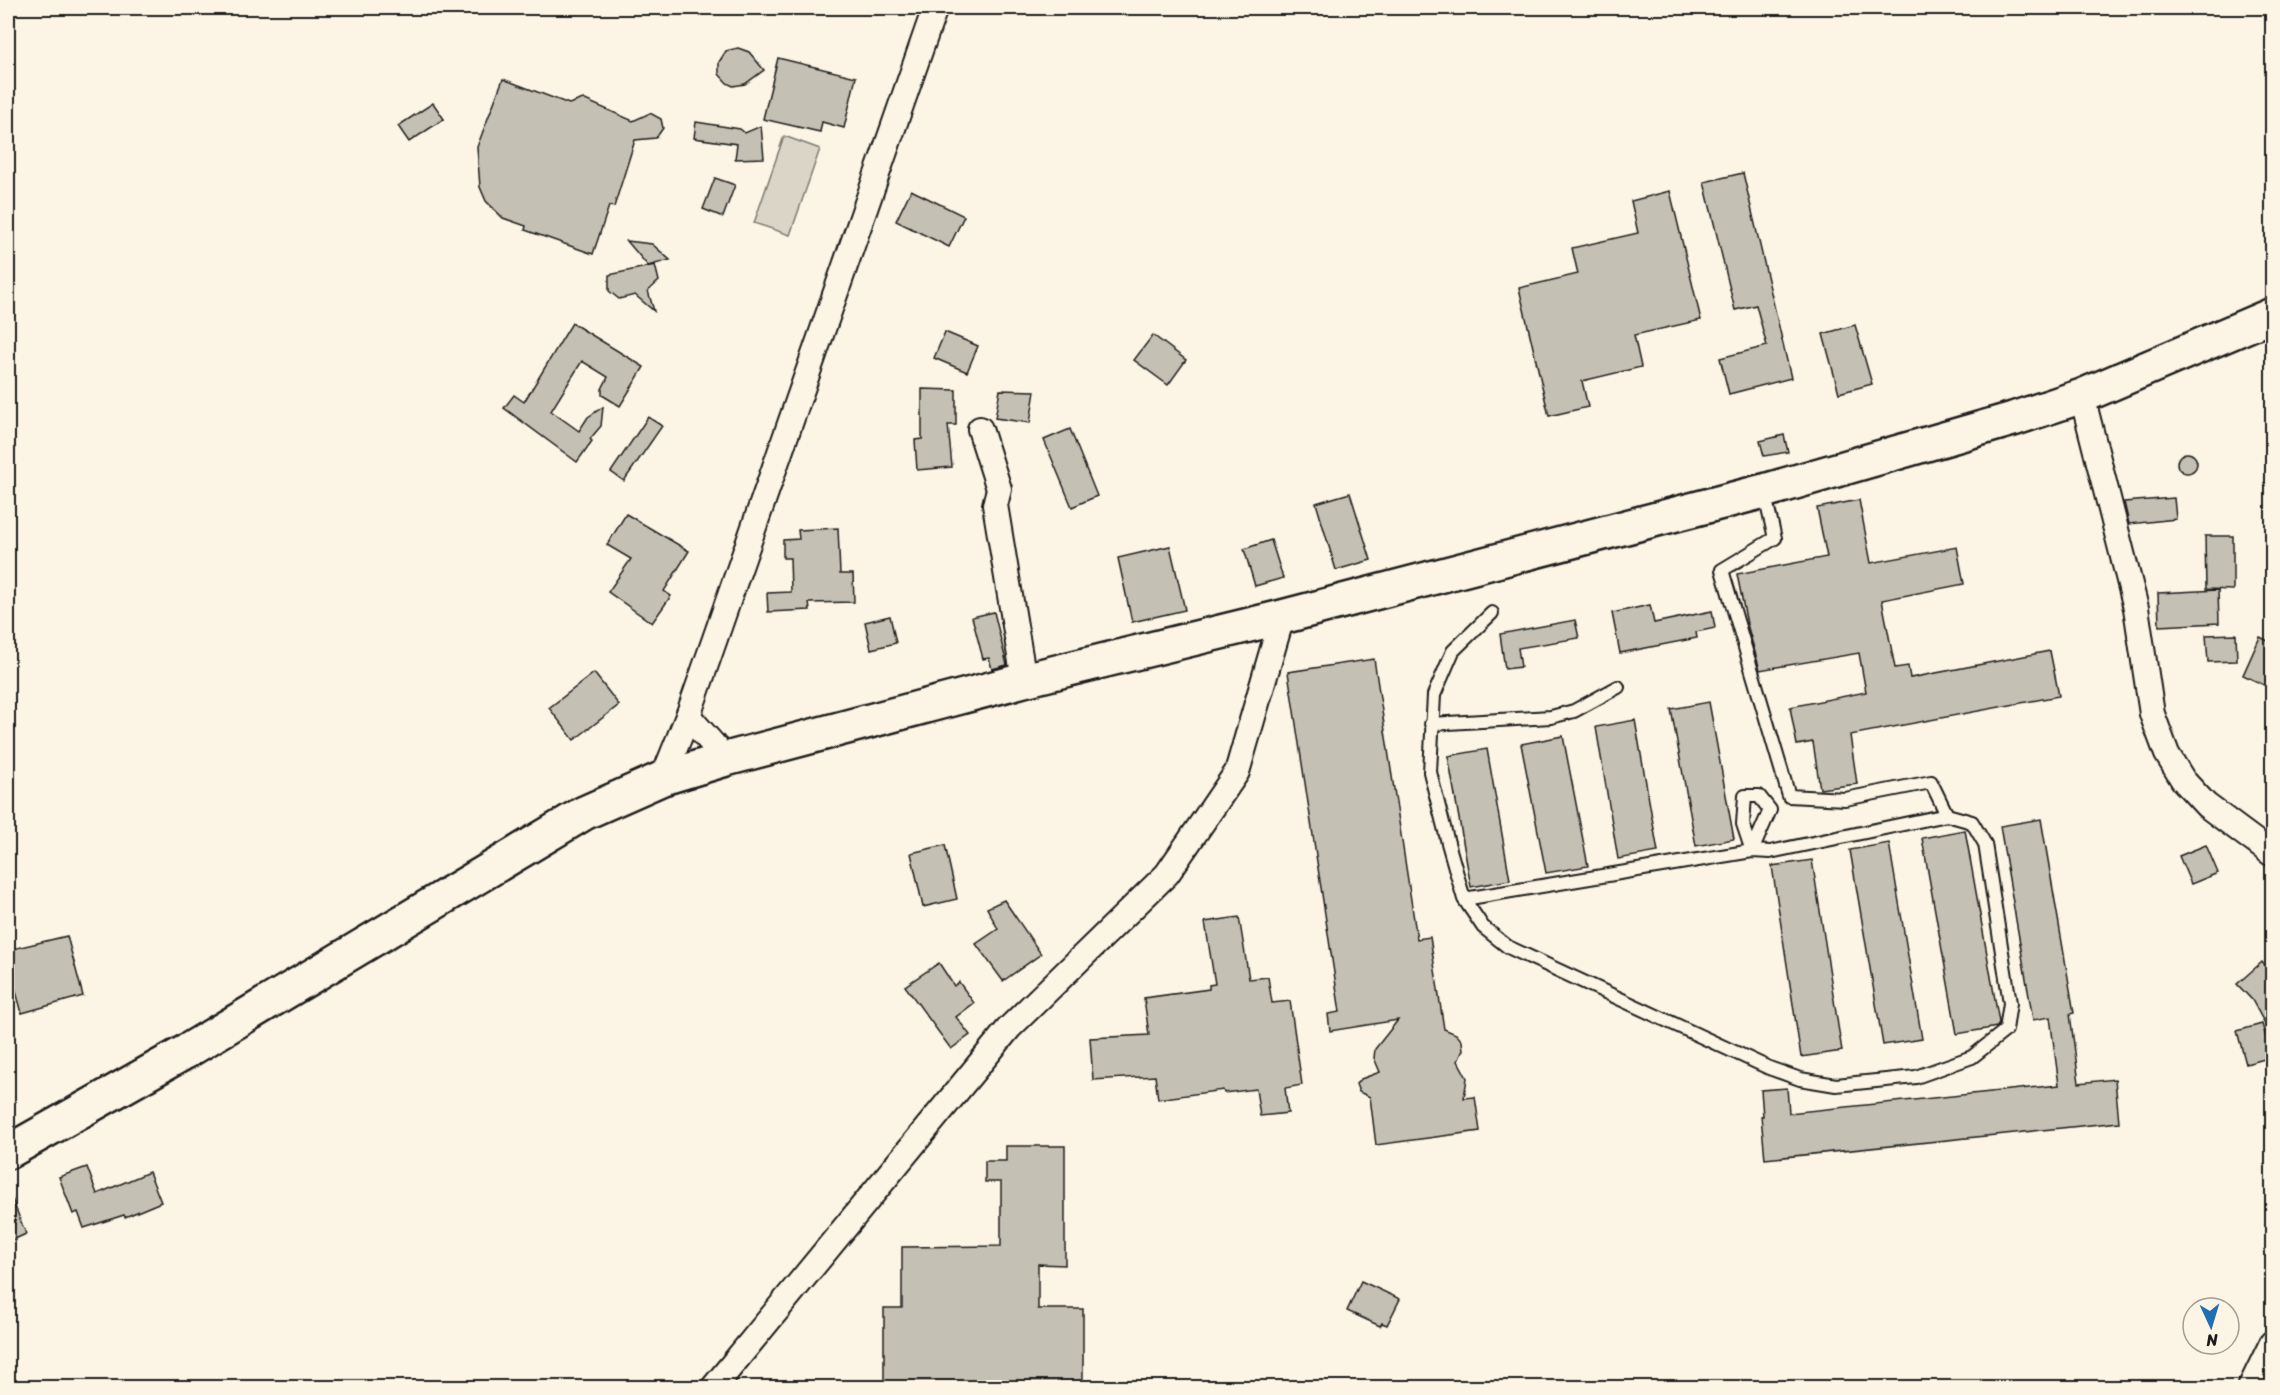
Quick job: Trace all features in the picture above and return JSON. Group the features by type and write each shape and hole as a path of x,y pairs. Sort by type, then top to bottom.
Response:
{"main road":[{"path":"8,1152 188,1051 584,813 663,778 726,759 1024,680 1282,617 1764,491 2013,419 2082,396 2272,315"}],"street":[{"path":"663,778 688,716 935,8"},
{"path":"2082,396 2136,608 2152,714 2167,754 2183,780 2206,805 2262,840 2272,854"},
{"path":"980,429 999,489 995,505 1024,680"},
{"path":"713,1388 1010,1028 1167,874 1237,771 1282,617"},
{"path":"688,716 726,759"},
{"path":"2250,1388 2272,1343"}],"lane":[{"path":"1764,491 1775,538 1722,570 1789,796 1845,799 1931,782 1947,815"},
{"path":"1464,899 1752,851 1770,852 1947,815 1972,822 1985,844 2010,1003 2006,1030 1972,1058 1916,1077 1836,1085 1800,1079 1769,1068 1508,948 1483,927 1464,899 1430,772 1434,695 1453,651 1492,613"},
{"path":"1431,724 1551,717 1574,711 1618,687"}],"shaded area":[{"path":"784,136 820,149 790,235 754,223"}],"building":[{"path":"738,48 749,52 764,70 745,84 733,86 719,74 719,62 726,51"},
{"path":"778,58 856,77 844,128 822,122 820,132 763,119"},
{"path":"503,79 569,104 583,99 633,121 650,113 661,119 663,128 656,138 635,140 614,207 609,206 593,254 525,230 526,226 503,218 486,201 480,187 477,147"},
{"path":"433,103 444,119 409,142 398,126"},
{"path":"696,122 740,129 745,133 761,126 764,158 735,159 737,144 694,138"},
{"path":"1743,173 1791,378 1729,394 1720,358 1767,346 1756,305 1735,310 1704,182"},
{"path":"715,178 735,185 723,217 703,209"},
{"path":"911,190 964,216 949,247 896,221"},
{"path":"1670,191 1701,320 1634,335 1641,367 1582,381 1588,407 1549,416 1519,288 1578,274 1572,248 1638,233 1631,201"},
{"path":"627,241 652,244 670,260 648,266"},
{"path":"655,265 659,281 648,291 654,311 635,295 619,299 609,291 609,275"},
{"path":"572,323 644,367 620,406 602,395 602,389 608,377 582,361 551,411 579,431 588,417 603,407 601,426 590,439 592,441 577,462 504,408 514,395 524,402"},
{"path":"1855,325 1872,384 1839,393 1823,334"},
{"path":"945,332 978,346 967,372 934,358"},
{"path":"1153,335 1186,360 1168,385 1134,360"},
{"path":"922,389 956,390 956,425 948,425 952,467 917,470 915,440 922,439"},
{"path":"1000,390 1035,391 1030,423 995,418"},
{"path":"648,417 662,426 624,481 611,472"},
{"path":"1070,429 1097,496 1072,507 1044,440"},
{"path":"1784,435 1788,452 1764,456 1760,441"},
{"path":"2187,453 2194,456 2197,463 2194,470 2187,473 2180,470 2177,463 2180,456"},
{"path":"1350,493 1371,560 1336,570 1316,503"},
{"path":"2174,498 2176,519 2129,524 2124,502"},
{"path":"1859,500 1871,563 1957,547 1964,584 1882,600 1895,668 1908,666 1910,678 2050,651 2059,696 1850,735 1857,784 1820,789 1813,742 1797,745 1790,707 1866,692 1859,653 1760,670 1747,624 1737,574 1827,557 1817,508"},
{"path":"626,514 689,551 664,591 671,596 652,623 608,592 631,559 607,545"},
{"path":"838,528 840,574 853,574 854,602 809,603 810,610 768,612 767,593 791,592 790,558 783,558 783,540 799,539 798,530"},
{"path":"2205,536 2233,536 2233,590 2206,589"},
{"path":"1271,540 1283,578 1255,586 1244,549"},
{"path":"1170,546 1185,610 1132,622 1118,558"},
{"path":"2218,590 2219,623 2159,626 2158,593"},
{"path":"1650,605 1654,623 1712,611 1715,628 1696,632 1697,638 1620,653 1612,613"},
{"path":"994,612 1007,665 992,669 989,658 983,659 972,617"},
{"path":"890,616 896,643 871,649 865,622"},
{"path":"1575,620 1579,638 1518,648 1521,667 1505,669 1500,634"},
{"path":"2236,634 2237,661 2208,662 2206,635"},
{"path":"2260,637 2272,643 2272,673 2266,686 2243,675"},
{"path":"1374,659 1417,939 1430,937 1444,1029 1456,1034 1462,1041 1463,1050 1458,1061 1467,1078 1464,1098 1475,1097 1480,1131 1376,1145 1370,1097 1359,1092 1356,1084 1361,1079 1380,1072 1374,1058 1375,1049 1398,1020 1330,1031 1328,1014 1340,1012 1288,672"},
{"path":"594,673 619,705 574,740 549,708"},
{"path":"1709,702 1734,839 1696,846 1671,709"},
{"path":"1635,720 1658,852 1618,859 1596,727"},
{"path":"1563,736 1588,866 1546,873 1521,744"},
{"path":"1487,749 1510,880 1471,887 1448,756"},
{"path":"2041,819 2074,1013 2070,1014 2079,1083 2115,1079 2119,1122 1765,1159 1761,1090 1787,1088 1789,1113 2059,1085 2050,1017 2033,1020 2000,826"},
{"path":"1965,830 1999,1022 1997,1027 1957,1034 1922,838"},
{"path":"1889,843 1922,1039 1883,1045 1850,850"},
{"path":"945,845 957,899 923,907 911,853"},
{"path":"2206,845 2218,873 2191,884 2179,856"},
{"path":"1812,860 1842,1051 1801,1057 1772,866"},
{"path":"1004,900 1041,954 1003,981 976,944 998,929 987,908"},
{"path":"1239,917 1249,979 1268,977 1272,1003 1290,1001 1302,1085 1285,1088 1288,1113 1260,1116 1256,1089 1224,1093 1223,1090 1158,1099 1155,1076 1093,1080 1090,1038 1149,1035 1144,998 1209,989 1209,985 1215,984 1205,922"},
{"path":"67,936 83,996 22,1013 10,970 8,970 8,950"},
{"path":"2262,962 2272,975 2272,1037 2252,1000 2237,984"},
{"path":"939,963 954,986 959,982 974,1003 956,1017 970,1035 951,1049 905,986"},
{"path":"2262,1024 2272,1057 2246,1064 2237,1031"},
{"path":"1006,1146 1065,1146 1065,1265 1038,1264 1038,1309 1083,1309 1083,1388 884,1388 884,1308 902,1308 902,1247 1001,1246 1001,1182 985,1182 985,1161 1006,1161"},
{"path":"87,1167 97,1194 149,1172 161,1202 125,1217 124,1215 84,1228 78,1212 73,1214 59,1177"},
{"path":"8,1189 26,1234 8,1242"},
{"path":"1361,1281 1400,1299 1387,1325 1382,1323 1380,1326 1347,1311"}]}
